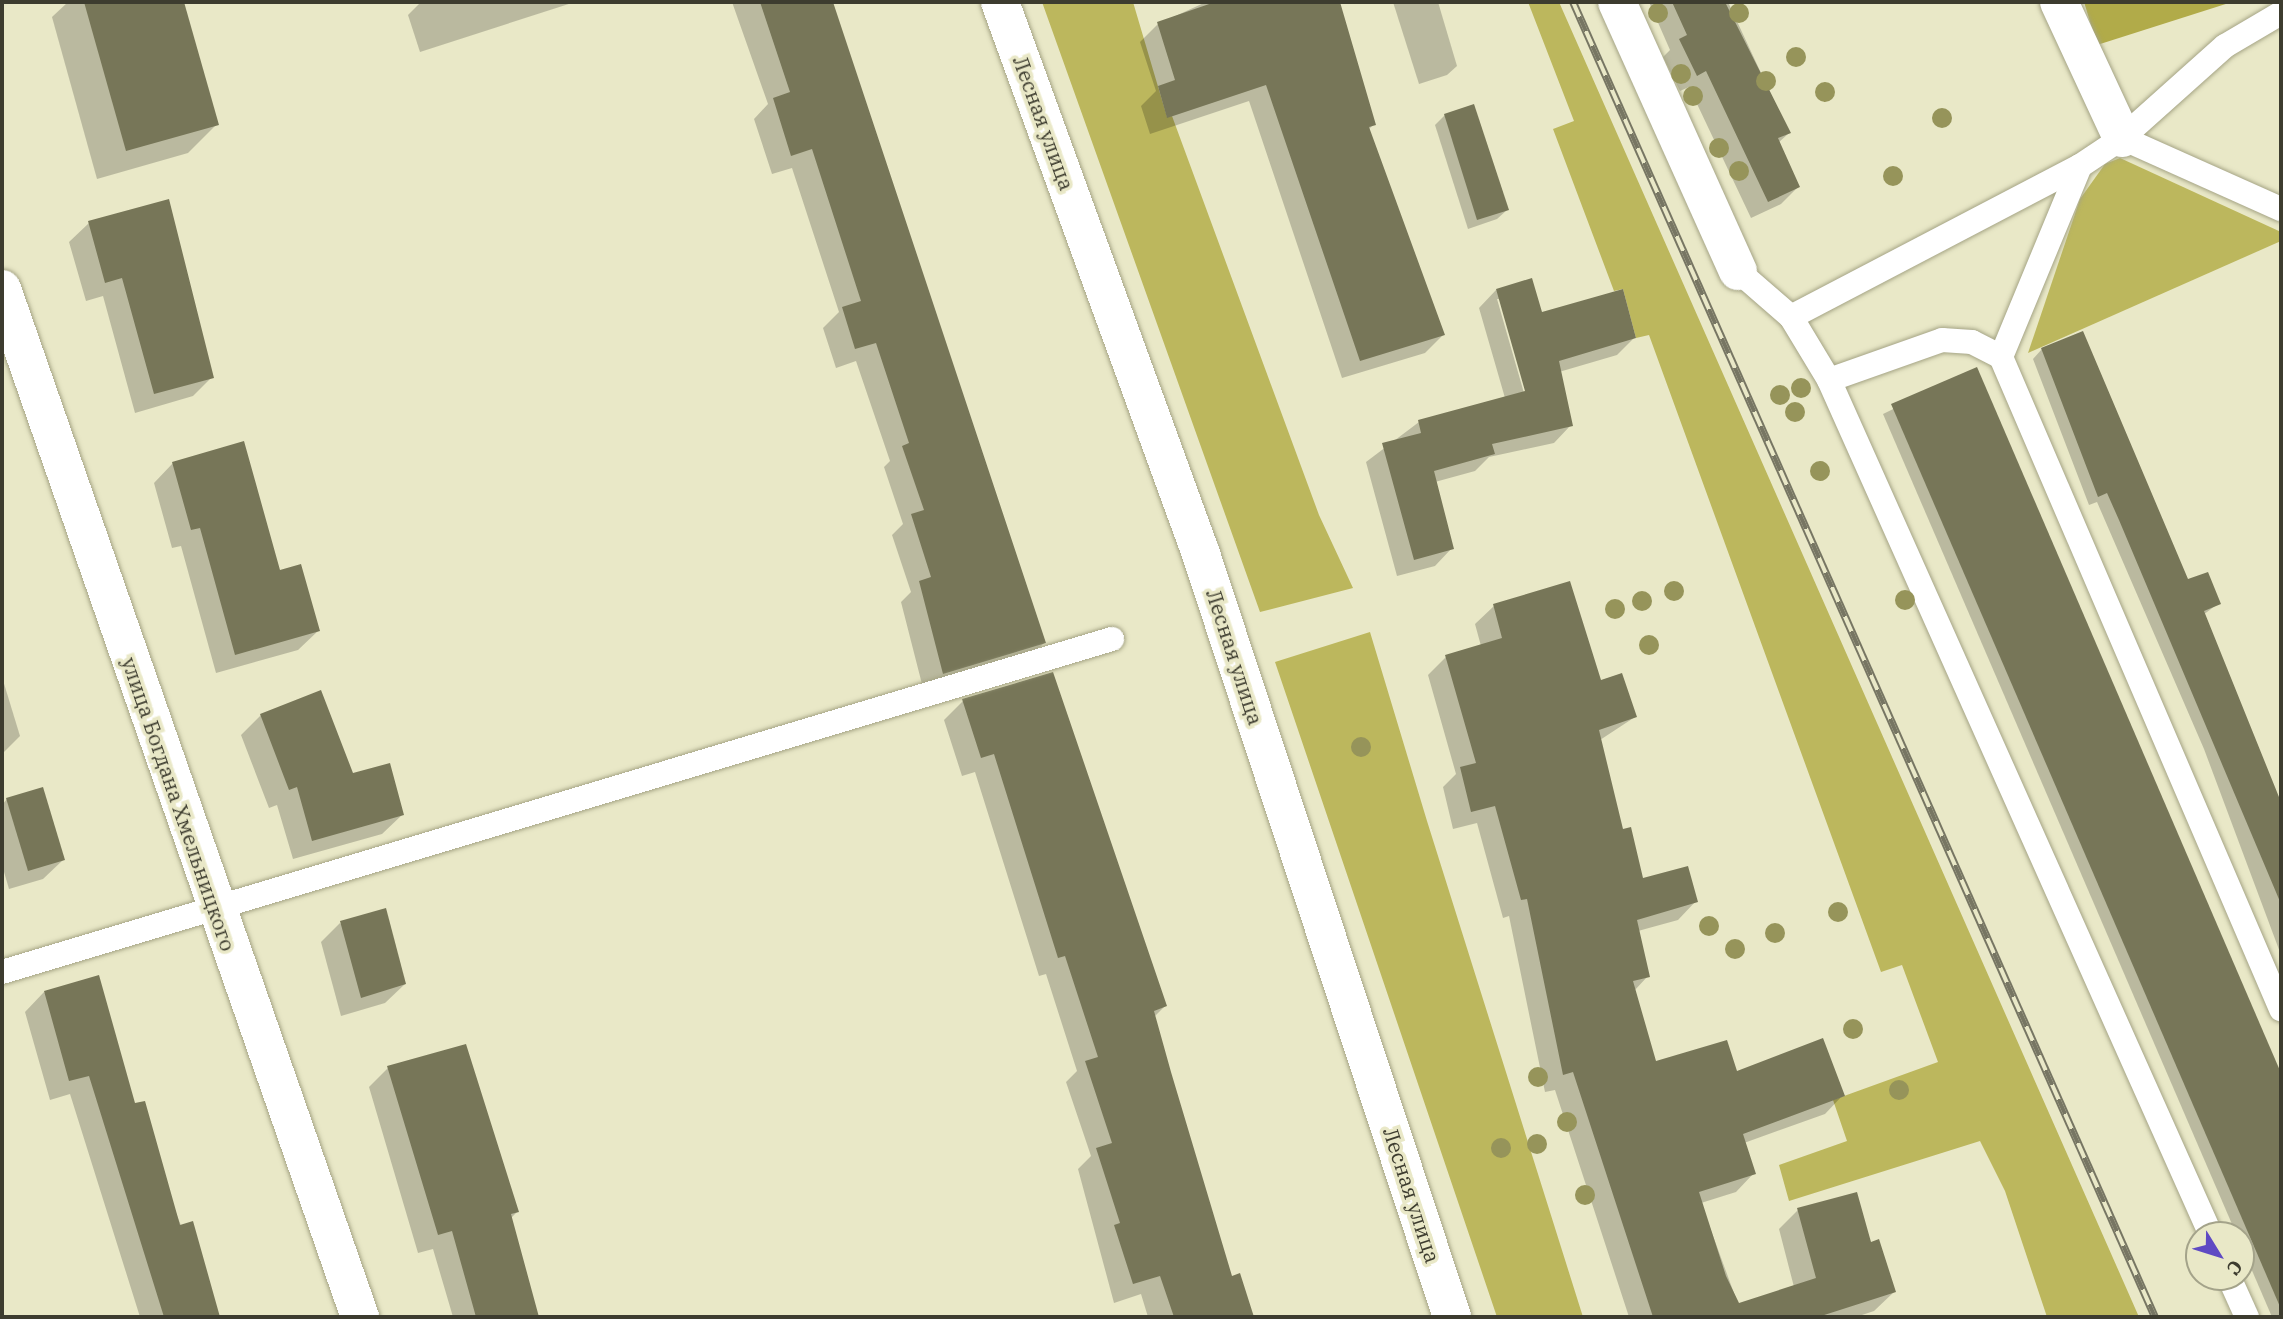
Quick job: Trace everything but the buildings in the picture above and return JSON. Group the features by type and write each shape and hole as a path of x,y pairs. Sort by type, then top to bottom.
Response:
{"street":[{"name":"Лесная улица","path":"1000,2 1202,554 1452,1317"},
{"path":"1617,2 1738,271"},
{"path":"2059,2 2122,138"},
{"name":"улица Богдана Хмельницкого","path":"2,289 216,912 360,1317"}],"lane":[{"path":"1791,317 2080,166 2122,138 2225,46 2281,13"},
{"path":"2122,138 2281,209"},
{"path":"2001,357 2080,166"},
{"path":"1738,271 1791,317 1829,380 2205,1221"},
{"path":"1829,380 1942,340 1972,342 2001,357 2281,1009"},
{"path":"2,972 216,912 1112,639"},
{"path":"2235,1291 2247,1317"}],"shaded area":[{"path":"1042,2 1133,2 1167,117 1172,116 1319,515 1353,588 1260,612"},
{"path":"1528,2 1559,2 2139,1317 2047,1317 2005,1191 1980,1141 1789,1201 1779,1165 1847,1141 1833,1100 1938,1062 1902,965 1881,972 1649,335 1636,338 1623,289 1614,291 1553,129 1574,121"},
{"path":"2084,2 2232,2 2097,45"},
{"path":"2120,158 2281,232 2281,241 2028,353 2080,199 2105,164"},
{"path":"1370,632 1583,1317 1497,1317 1275,662"}],"railway":[{"path":"1573,2 2155,1317"}]}
